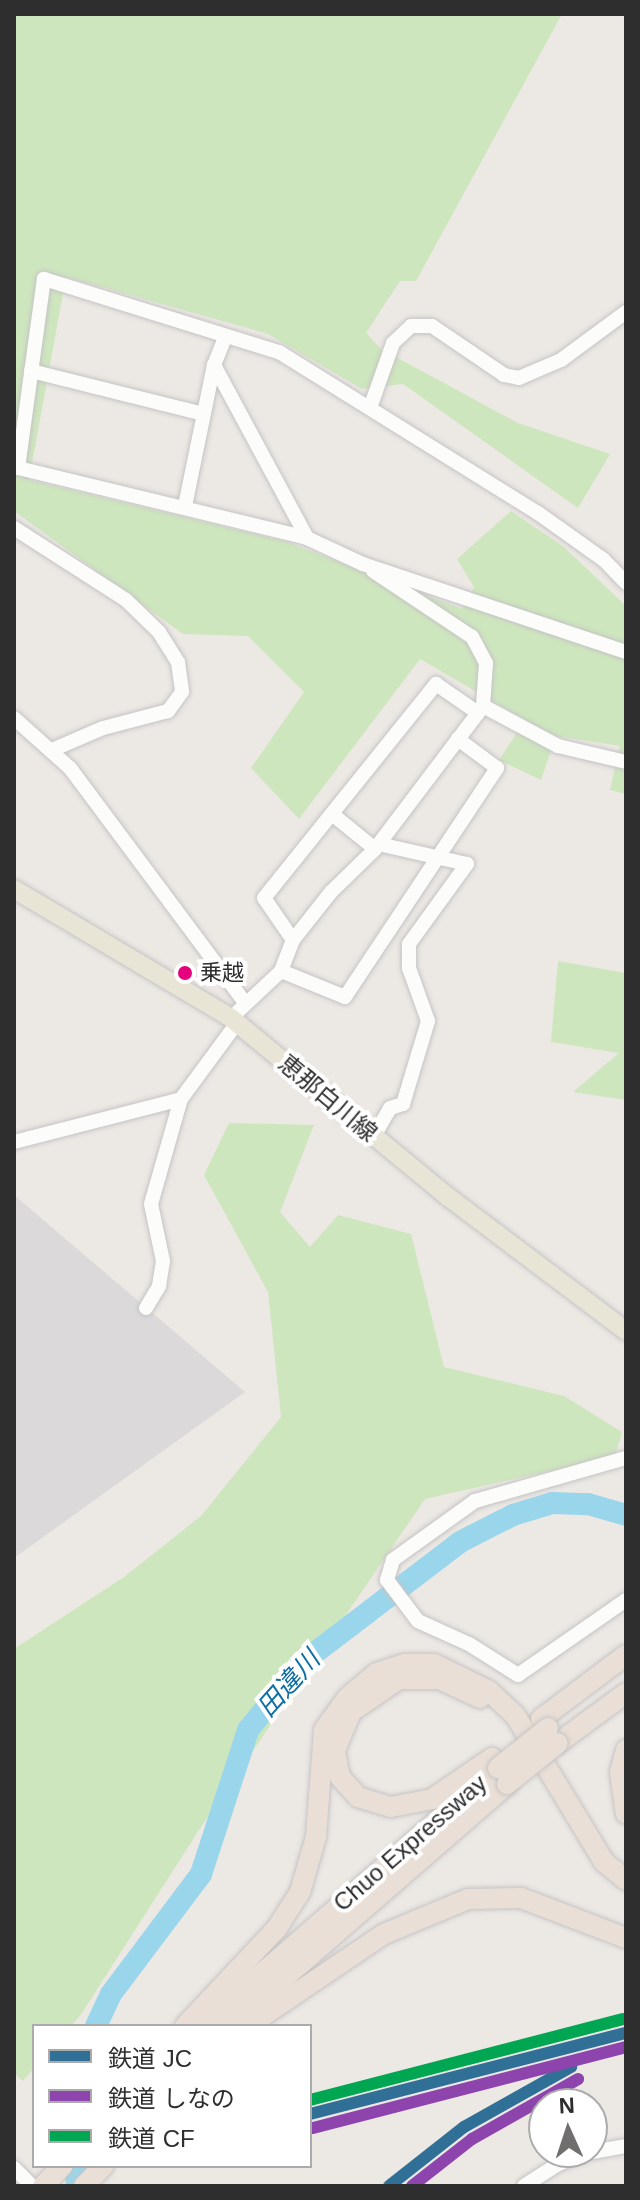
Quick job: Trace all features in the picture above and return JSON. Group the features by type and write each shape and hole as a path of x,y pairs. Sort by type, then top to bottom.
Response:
{"highway":[{"path":"549,1730 626,1655"},
{"path":"187,2024 277,1928 300,1892 316,1837 324,1730 359,1687 391,1669 434,1664 489,1691 515,1715 604,1862 626,1880"},
{"name":"Chuo Expressway","path":"203,2024 499,1770 626,1668"},
{"path":"499,1770 432,1799 391,1807 358,1797 346,1785 335,1750 351,1712 399,1679 439,1679 472,1694 502,1720 592,1866 626,1896"},
{"name":"Chuo Expressway","path":"549,1730 626,1693"},
{"path":"626,1750 620,1772 626,1814"},
{"name":"Chuo Expressway","path":"231,2024 499,1770"},
{"path":"251,2024 384,1934 468,1899 521,1898 626,1938"},
{"path":"43,2186 60,2168"},
{"path":"69,2186 85,2168"},
{"path":"84,2186 101,2168"}],"main road":[{"name":"恵那白川線","path":"14,889 234,1020 374,1136 626,1331"}],"street":[{"path":"626,583 604,560 538,513 279,352 225,338 44,279 16,467 307,538 363,564 626,652"},
{"path":"370,408 393,343 411,326 432,326 504,375 519,378 561,360 626,312"},
{"path":"185,506 214,365 225,338"},
{"path":"214,365 307,538"},
{"path":"31,371 203,414"},
{"path":"14,528 126,600 159,632 178,662 182,692 168,711 103,728 52,750"},
{"path":"146,1308 159,1286 163,1261 151,1204 181,1099 245,1003 281,971 293,940 331,892 377,846 480,709 486,663 472,637 363,564"},
{"path":"293,940 264,898 436,684 558,746 626,762"},
{"path":"14,718 52,750 245,1003"},
{"path":"281,971 345,997 497,768 458,739"},
{"path":"332,814 377,846 467,864 409,944 409,968 428,1021 403,1104 390,1108 374,1136"},
{"path":"14,1142 181,1099"},
{"path":"626,1458 475,1501 393,1560 387,1580 418,1621 469,1644 518,1675 626,1600"},
{"path":"14,2168 32,2186"},
{"path":"524,2186 552,2168"}],"shaded area":[{"path":"14,1195 245,1392 14,1558"}],"green space":[{"path":"14,14 562,14 416,281 400,281 366,333 381,349 518,423 610,454 578,508 403,384 362,389 268,334 66,277 29,480 287,542 462,609 474,587 457,559 511,511 564,547 626,606 626,794 610,790 620,746 556,736 541,780 499,760 525,720 420,659 299,819 251,768 304,692 248,636 183,634 14,511"},
{"path":"558,961 626,973 626,1100 573,1092 619,1053 551,1042"},
{"path":"229,1123 314,1125 280,1212 310,1247 338,1215 411,1234 444,1367 564,1396 622,1432 615,1456 425,1499 199,1830 80,2016 73,2024 32,2024 32,2070 23,2081 14,2073 14,1649 124,1577 201,1516 281,1417 268,1292 204,1175"}],"waterway":[{"name":"田違川","path":"97,2024 111,1994 201,1874 248,1730 304,1661 460,1542 513,1515 552,1503 588,1504 626,1515"},
{"name":"田違川","path":"75,2168 77,2186"}],"rail line":[{"name":"CF","path":"312,2099 623,2019"},
{"name":"JC","path":"312,2113 626,2033"},
{"name":"しなの","path":"313,2128 626,2047"},
{"name":"JC","path":"389,2186 464,2127 571,2067"},
{"name":"しなの","path":"412,2186 472,2139 578,2079"}],"place":[{"name":"乗越","path":"185,973"}]}
